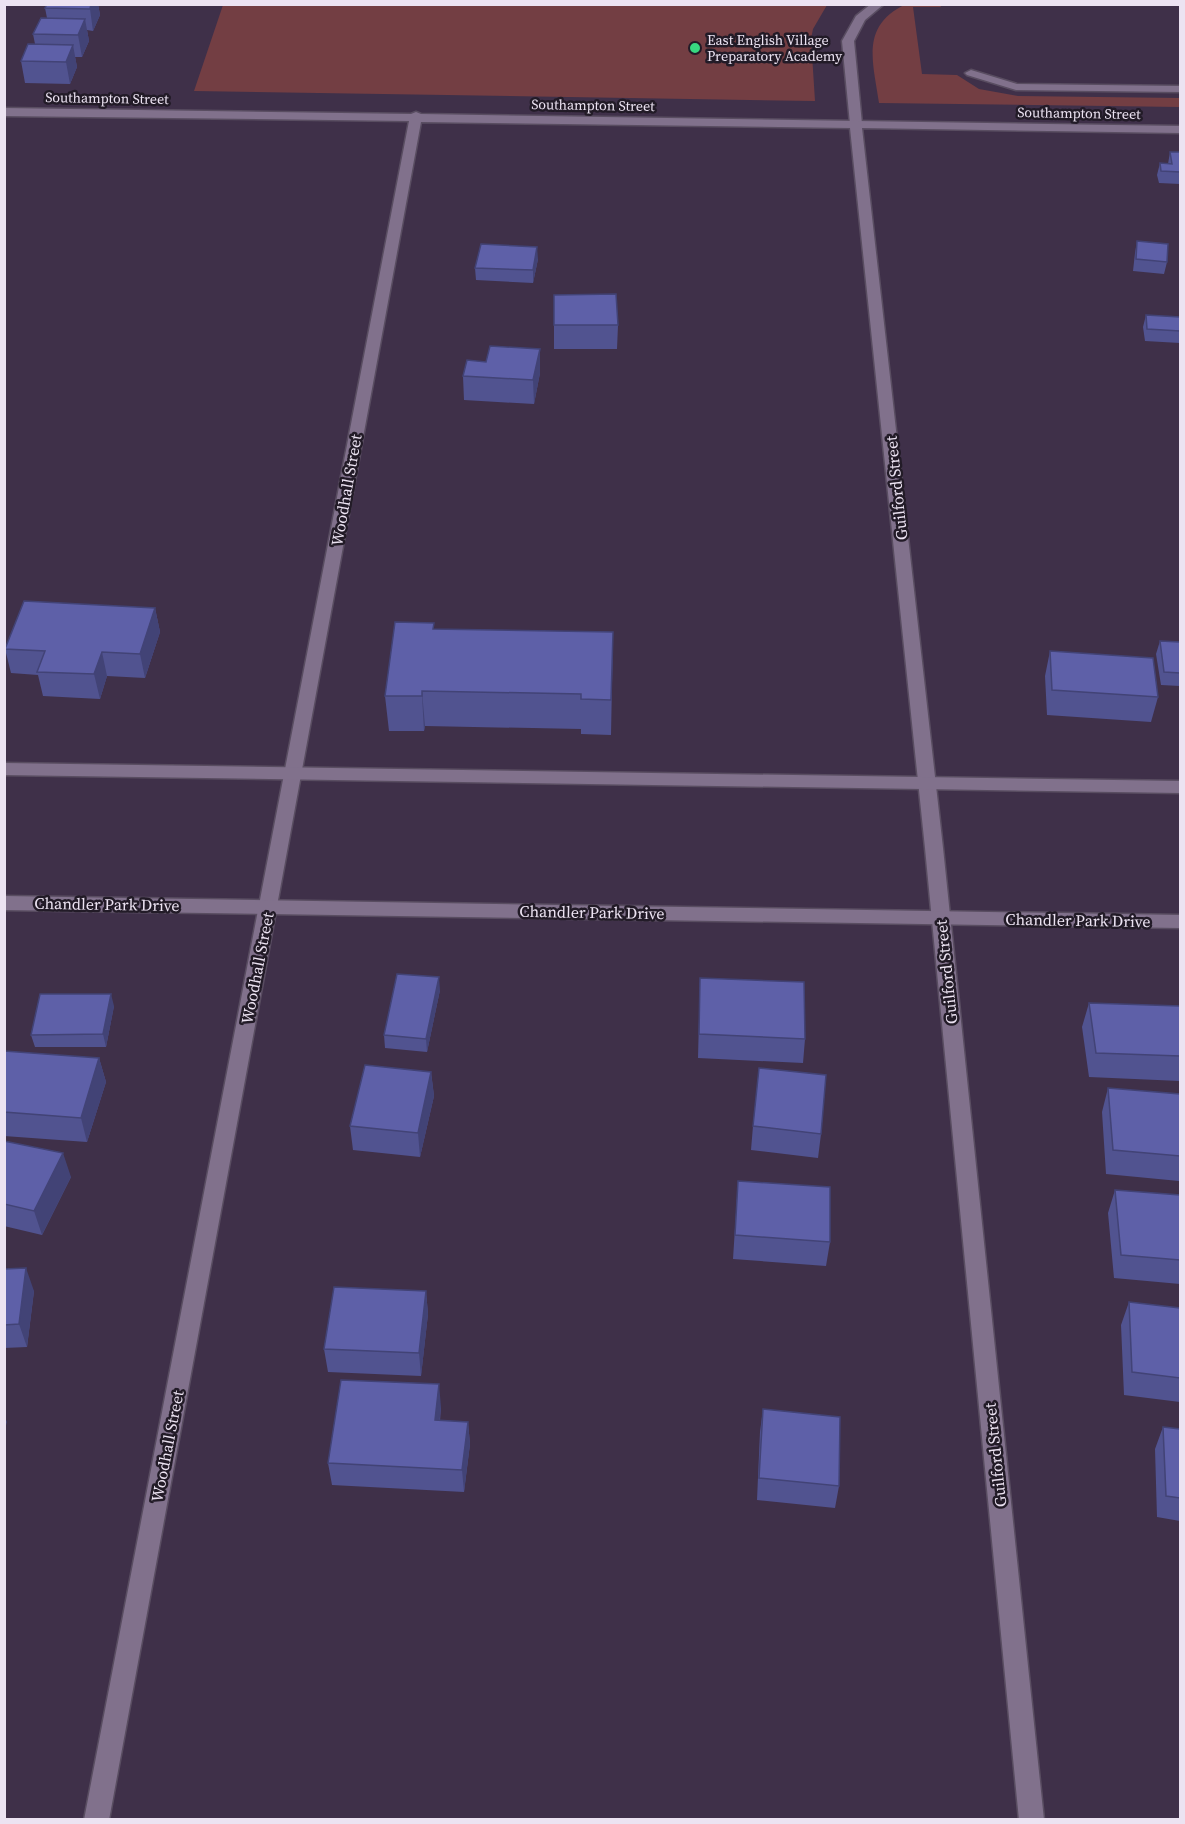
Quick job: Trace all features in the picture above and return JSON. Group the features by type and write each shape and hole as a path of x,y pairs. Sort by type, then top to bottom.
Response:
{"street":[{"name":"Guilford Street","path":"879,4 860,18 848,41 927,783 1032,1820"},
{"path":"971,73 1016,87 1180,89"},
{"name":"Southampton Street","path":"4,111 1180,129"},
{"name":"Woodhall Street","path":"96,1820 416,116"},
{"path":"4,769 1180,786"},
{"name":"Chandler Park Drive","path":"4,903 1180,922"}],"shaded area":[{"name":"East English Village Preparatory Academy","path":"223,4 827,5 813,29 811,39 815,101 194,91"},
{"path":"906,4 940,5 941,7 913,7 922,74 957,75 979,89 1018,96 1180,98 1180,107 879,103 873,59 876,34 891,13"}],"building":[{"path":"47,4 91,4 90,9 45,8"},
{"path":"41,18 85,19 78,35 33,34"},
{"path":"28,44 73,45 66,62 21,61"},
{"path":"1170,152 1180,152 1180,172 1161,171 1160,163 1172,164"},
{"path":"1137,241 1168,244 1167,262 1136,259"},
{"path":"481,244 537,247 533,270 475,268"},
{"path":"616,294 618,325 554,325 554,295"},
{"path":"1146,315 1180,317 1180,331 1147,329"},
{"path":"490,346 540,349 533,380 463,376 467,360 486,362"},
{"path":"24,601 155,608 140,654 102,652 94,674 37,672 45,651 5,649"},
{"path":"395,622 434,623 433,629 613,632 611,700 581,699 581,694 422,691 422,696 385,696"},
{"path":"1160,641 1180,642 1180,673 1164,672"},
{"path":"1050,651 1153,658 1158,697 1052,690"},
{"path":"397,974 439,977 426,1039 384,1035"},
{"path":"700,978 804,982 805,1039 699,1034"},
{"path":"40,994 111,994 103,1034 31,1035"},
{"path":"1089,1003 1180,1006 1180,1056 1096,1053"},
{"path":"4,1051 99,1058 81,1118 4,1112"},
{"path":"365,1065 431,1072 418,1133 350,1126"},
{"path":"759,1068 826,1075 821,1134 753,1126"},
{"path":"1108,1088 1180,1094 1180,1156 1113,1150"},
{"path":"4,1141 63,1153 34,1211 4,1204"},
{"path":"738,1181 830,1187 830,1242 735,1235"},
{"path":"1115,1190 1180,1195 1180,1260 1121,1255"},
{"path":"26,1268 19,1324 4,1325 4,1269"},
{"path":"334,1287 426,1291 419,1353 324,1349"},
{"path":"1129,1302 1180,1308 1180,1378 1132,1372"},
{"path":"341,1380 439,1384 435,1420 468,1422 462,1470 328,1463"},
{"path":"763,1409 840,1417 839,1486 759,1478"},
{"path":"1163,1427 1180,1429 1180,1498 1166,1496"}],"place":[{"name":"East English Village Preparatory Academy","path":"695,48"}]}
